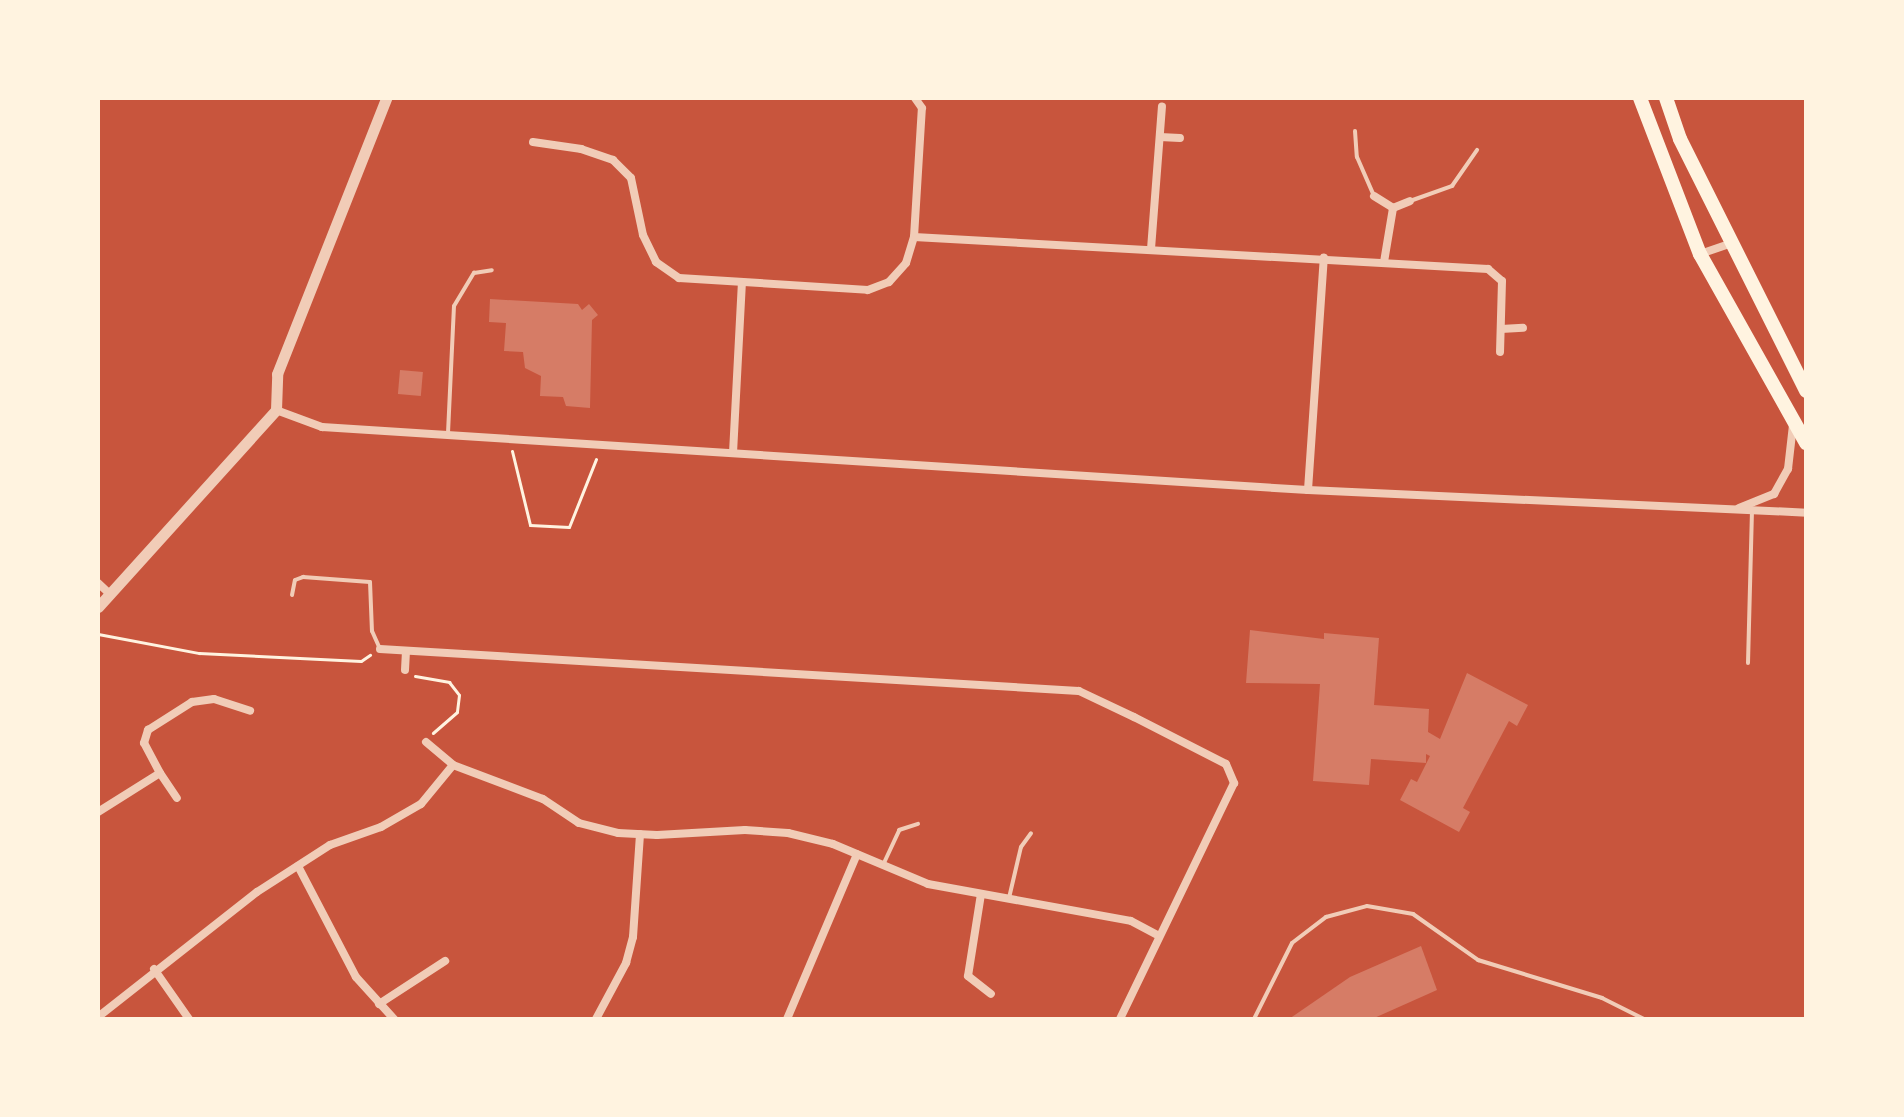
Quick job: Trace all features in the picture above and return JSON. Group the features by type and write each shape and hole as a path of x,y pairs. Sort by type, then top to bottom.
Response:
{"highway":[{"path":"1640,98 1700,254 1806,443"},
{"path":"1666,98 1680,139 1806,391"}],"street":[{"path":"98,607 276,410 277,374 386,98"},
{"path":"533,142 581,149 613,160 631,178 643,235 656,262 679,278 868,290 889,282 906,263 914,237 922,108 915,98"},
{"path":"1151,249 1162,106"},
{"path":"1160,137 1180,138"},
{"path":"1374,196 1393,208"},
{"path":"1393,208 1410,201"},
{"path":"1384,262 1393,208"},
{"path":"914,237 1488,269 1502,281 1500,352"},
{"path":"1700,254 1732,243"},
{"path":"1308,490 1324,258"},
{"path":"733,453 742,282"},
{"path":"1501,329 1523,328"},
{"path":"276,410 322,427 1308,490 1806,513"},
{"path":"1735,510 1774,494 1788,469 1793,422"},
{"path":"98,583 110,594"},
{"path":"380,649 1079,691 1226,764 1233,773 1231,794 1120,1019"},
{"path":"405,670 406,652"},
{"path":"177,798 144,743 148,730 192,702 214,699 250,711"},
{"path":"426,742 453,765 543,799 579,823 640,834 788,833 857,854 928,884 1131,921 1159,936"},
{"path":"98,1017 154,969 298,866 330,845 381,827 421,804 453,765"},
{"path":"98,812 160,773"},
{"path":"596,1019 626,963 633,937 640,834"},
{"path":"787,1019 857,854"},
{"path":"298,866 356,977 394,1019"},
{"path":"981,894 968,976 991,994"},
{"path":"379,1004 445,961"},
{"path":"154,969 189,1019"}],"lane":[{"path":"1355,131 1357,157 1374,196"},
{"path":"1410,201 1452,186 1477,150"},
{"path":"448,435 454,306 474,273 492,270"},
{"path":"1748,663 1752,511"},
{"path":"292,595 295,580 303,577 370,582 372,631 380,649"},
{"path":"883,865 899,830 918,824"},
{"path":"1009,898 1021,847 1031,833"},
{"path":"1254,1019 1292,943 1326,917 1367,906 1413,914 1478,960 1602,998 1644,1019"}],"path":[{"path":"509,439 530,525 569,527 601,445"},
{"path":"98,634 199,653 259,657 361,661 380,649"},
{"path":"405,670 423,680 449,682 459,695 457,712 426,742"}],"building":[{"path":"490,299 578,304 582,310 589,304 598,315 592,320 590,408 566,406 563,397 540,396 541,376 525,368 523,352 504,351 506,323 489,322"},
{"path":"400,370 423,372 421,396 398,394"},
{"path":"1250,630 1324,639 1324,633 1379,638 1374,705 1429,709 1428,732 1440,739 1467,673 1528,705 1517,726 1509,721 1463,808 1470,812 1459,832 1400,800 1411,779 1417,782 1430,756 1426,754 1426,763 1371,759 1369,785 1313,781 1320,684 1246,683"},
{"path":"1421,946 1437,990 1372,1019 1289,1019 1350,977"}]}
